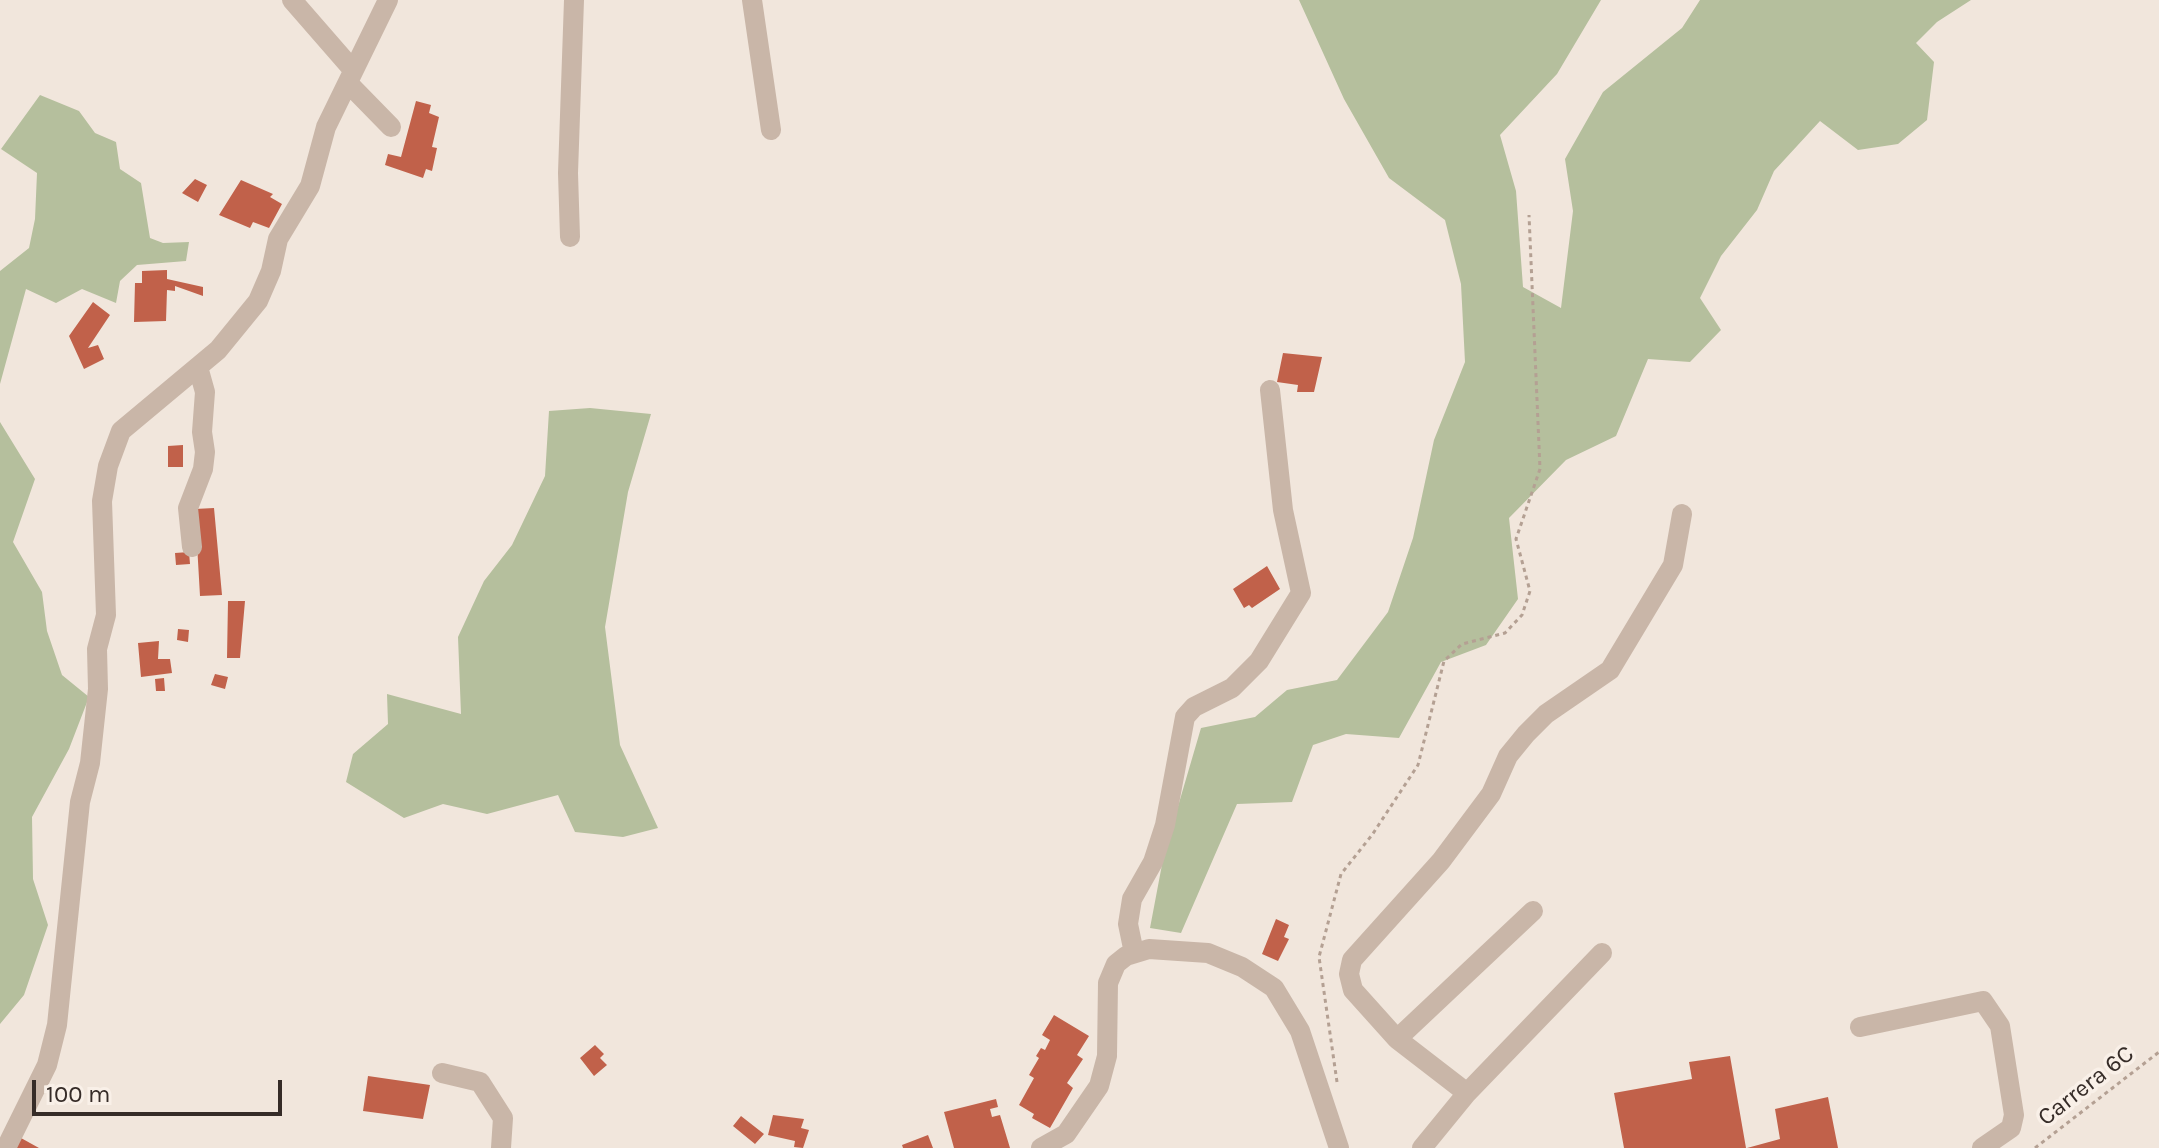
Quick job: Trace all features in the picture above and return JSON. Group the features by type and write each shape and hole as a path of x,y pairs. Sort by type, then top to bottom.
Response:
{"street":[{"path":"292,0 391,127"},
{"path":"6,1148 47,1065 57,1025 80,802 90,763 98,689 97,649 106,615 102,501 108,466 121,431 218,350 258,301 271,271 278,239 310,186 326,127 388,0"},
{"path":"570,237 568,173 574,0"},
{"path":"752,0 771,130"},
{"path":"192,547 188,508 203,469 205,452 202,432 205,392 198,367"},
{"path":"1134,953 1128,924 1132,899 1153,862 1165,825 1185,717 1194,707 1232,688 1259,661 1301,593 1283,510 1270,390"},
{"path":"1467,1093 1397,1039 1353,990 1349,974 1352,960 1441,861 1491,794 1508,756 1526,734 1546,714 1610,670 1673,565 1682,514"},
{"path":"1397,1039 1533,911"},
{"path":"1041,1148 1066,1134 1099,1086 1107,1056 1108,983 1116,964 1134,953 1149,949 1208,953 1242,967 1274,988 1300,1031 1339,1148"},
{"path":"1422,1148 1467,1093 1602,953"},
{"path":"1860,1027 1983,1001 2000,1026 2014,1115 2011,1128 1982,1148"},
{"path":"442,1073 480,1082 503,1118 501,1148"}],"path":[{"path":"1339,1092 1326,1025 1319,957 1341,874 1372,835 1418,765 1444,661 1462,644 1505,633 1522,615 1530,591 1516,539 1540,469 1529,215"},
{"name":"Carrera 6C","path":"2035,1148 2159,1052"}],"green space":[{"path":"1299,0 1601,0 1557,74 1500,135 1516,191 1523,287 1561,308 1573,211 1565,159 1603,92 1682,28 1700,0 1971,0 1937,22 1916,43 1934,62 1927,120 1898,144 1858,150 1820,121 1774,171 1757,210 1721,256 1700,298 1721,330 1690,362 1648,359 1616,436 1566,460 1509,518 1518,599 1486,645 1441,662 1399,738 1346,734 1313,745 1292,802 1237,804 1181,933 1150,928 1164,854 1201,728 1255,717 1287,690 1337,680 1388,612 1413,538 1434,440 1465,362 1461,284 1445,220 1389,178 1344,99"},
{"path":"40,95 79,111 95,133 116,142 120,169 141,183 150,238 163,243 189,242 186,261 137,265 120,281 116,303 82,289 56,303 26,289 0,384 0,271 29,248 35,219 37,173 1,149"},
{"path":"590,408 651,414 628,492 605,627 620,745 658,828 623,837 575,832 558,795 487,814 443,804 404,818 346,782 353,754 388,724 387,694 461,714 458,637 484,581 512,545 545,476 549,411"},
{"path":"0,422 35,479 13,542 42,592 47,631 62,675 89,697 69,749 32,817 33,879 48,925 24,995 0,1024"}],"building":[{"path":"416,101 431,105 429,113 439,117 432,147 437,148 432,171 426,169 423,178 385,165 388,154 401,157"},
{"path":"195,179 207,185 198,202 182,193"},
{"path":"241,180 273,194 270,197 282,204 269,228 253,222 250,228 219,215"},
{"path":"167,270 167,279 203,287 203,296 175,286 175,291 167,290 166,321 134,322 135,283 142,283 142,271"},
{"path":"93,302 110,315 88,348 98,345 104,359 84,369 69,336"},
{"path":"1283,353 1322,357 1314,392 1297,392 1298,385 1277,382"},
{"path":"183,445 183,467 168,467 168,446"},
{"path":"214,508 222,595 200,596 195,509"},
{"path":"189,552 190,564 176,565 175,553"},
{"path":"1267,566 1280,589 1252,608 1249,605 1244,608 1233,589"},
{"path":"228,601 245,601 240,658 227,658"},
{"path":"178,629 189,630 188,642 177,640"},
{"path":"159,641 158,659 170,659 172,673 141,677 138,643"},
{"path":"215,674 228,677 225,689 211,685"},
{"path":"164,678 165,691 156,691 155,679"},
{"path":"1276,919 1289,925 1284,937 1289,939 1278,961 1262,954"},
{"path":"1054,1015 1089,1036 1077,1055 1083,1059 1067,1083 1073,1088 1050,1128 1032,1118 1034,1114 1019,1105 1034,1078 1029,1075 1039,1058 1036,1056 1041,1048 1045,1050 1050,1040 1042,1035"},
{"path":"595,1045 604,1054 600,1058 607,1065 594,1076 580,1058"},
{"path":"1730,1056 1746,1148 1624,1148 1614,1093 1692,1079 1689,1062"},
{"path":"368,1076 430,1085 423,1119 363,1111"},
{"path":"1828,1097 1838,1148 1747,1148 1780,1139 1775,1109"},
{"path":"996,1099 998,1107 990,1109 992,1117 1000,1115 1010,1148 954,1148 944,1112"},
{"path":"773,1115 804,1119 801,1128 809,1130 803,1148 794,1147 795,1141 768,1135"},
{"path":"741,1116 764,1134 755,1144 733,1126"},
{"path":"928,1135 933,1148 903,1148 902,1145"},
{"path":"21,1138 39,1148 15,1148"}]}
